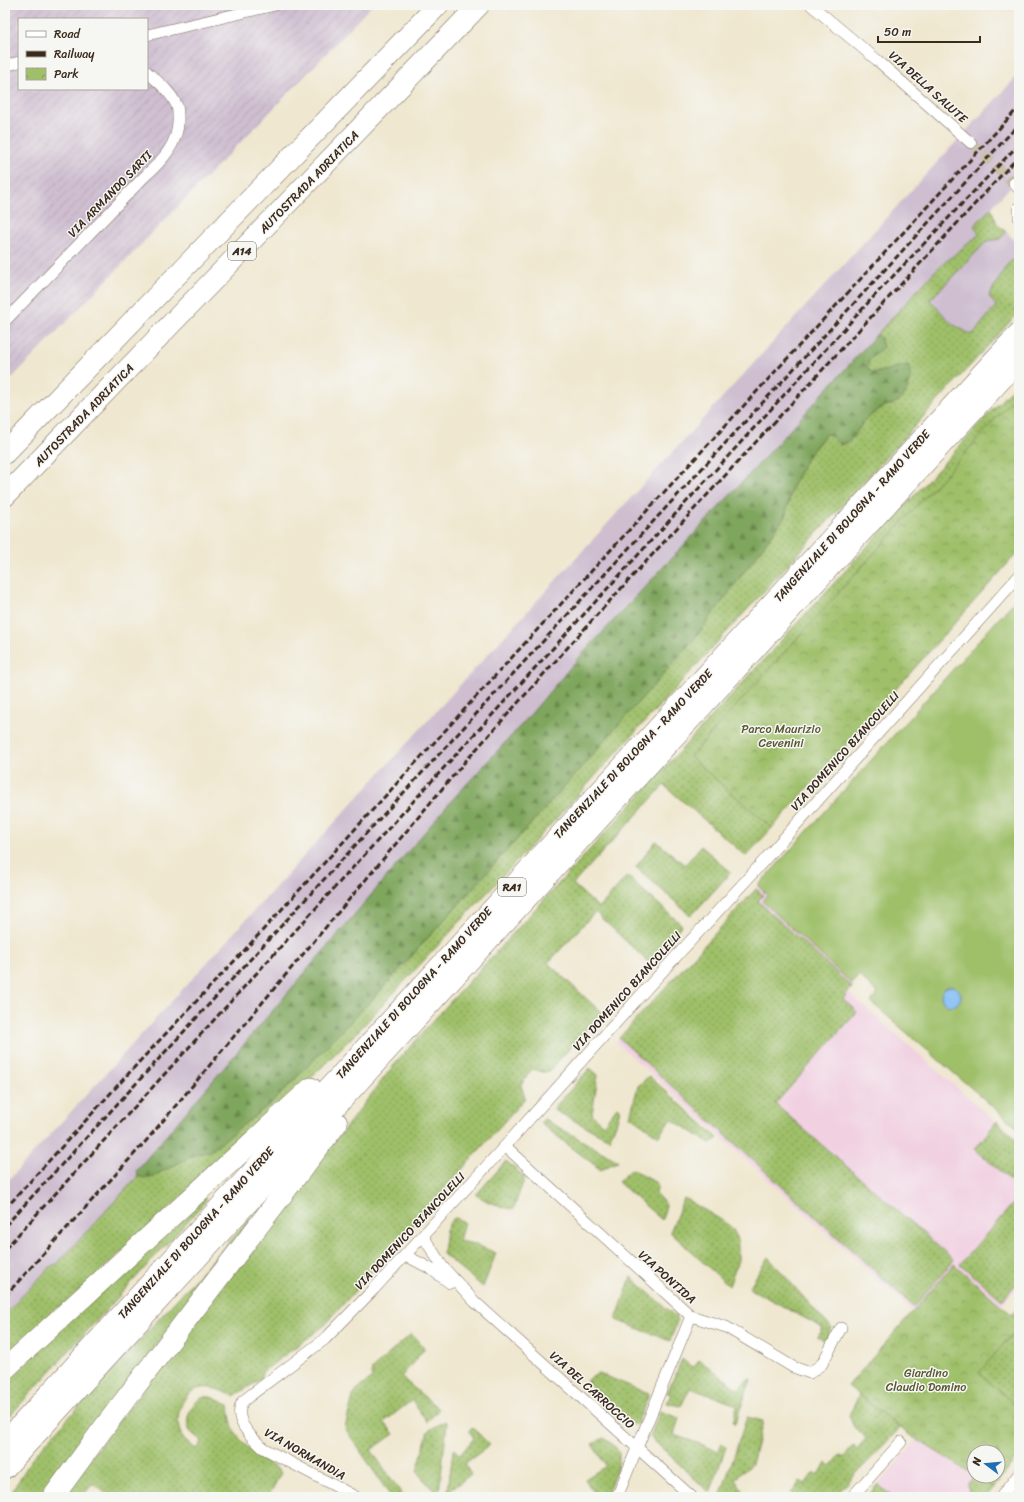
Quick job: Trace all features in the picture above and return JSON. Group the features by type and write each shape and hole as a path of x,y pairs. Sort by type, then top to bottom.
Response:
{"highway":[{"name":"A14","path":"5,453 438,5"},
{"name":"AUTOSTRADA ADRIATICA","path":"5,496 479,5"},
{"name":"TANGENZIALE DI BOLOGNA - RAMO VERDE","path":"5,1442 1019,333"},
{"name":"TANGENZIALE DI BOLOGNA - RAMO VERDE","path":"5,1468 1019,360"},
{"path":"5,1369 302,1096 442,963"},
{"path":"53,1497 346,1110 438,994"}],"street":[{"path":"148,35 275,5"},
{"name":"VIA DELLA SALUTE","path":"812,5 971,143"},
{"path":"5,66 18,62"},
{"name":"VIA ARMANDO SARTI","path":"5,321 143,178 158,165 176,139 179,124 177,105 163,87 148,73"},
{"path":"1019,207 1019,218"},
{"name":"VIA DOMENICO BIANCOLELLI","path":"239,1407 243,1400 330,1335 405,1256 1019,576"},
{"name":"VIA PONTIDA","path":"505,1146 690,1316 726,1327 793,1368 810,1373 822,1364 841,1328"},
{"name":"VIA DEL CARROCCIO","path":"423,1236 442,1266 475,1302"},
{"name":"VIA DEL CARROCCIO","path":"405,1256 431,1269 475,1302 692,1497"},
{"path":"617,1497 690,1316"},
{"name":"VIA NORMANDIA","path":"239,1407 239,1416 245,1429 263,1448 356,1497"},
{"path":"852,1497 901,1442"},
{"path":"1001,1497 1019,1474"}],"shaded area":[{"path":"5,5 372,5 5,385"},
{"path":"1019,74 1019,177 991,208 997,224 1019,244 1019,288 996,306 972,335 952,324 930,300 917,291 575,662 524,722 452,800 136,1171 138,1176 57,1265 51,1266 5,1314 5,1184"},
{"path":"758,886 767,895 762,901 854,986 849,993 1019,1142 1019,1285 1001,1305 954,1264 914,1312 616,1042"},
{"path":"917,1440 966,1471 966,1484 989,1484 994,1487 986,1497 867,1497"}],"green space":[{"path":"991,208 997,224 1006,232 1000,239 987,241 930,300 952,324 972,335 996,306 989,296 1006,266 1019,253 1019,312 555,820 359,1030 304,1085 5,1358 5,1314 51,1266 57,1264 138,1176 147,1179 196,1154 210,1151 275,1100 381,990 555,797 785,517 792,487 808,456 826,434 830,435 840,445 849,442 865,420 884,406 892,405 900,365 894,368 871,373 867,367 870,359 883,347 880,337 877,334 938,268 980,234 974,226"},
{"path":"877,334 880,337 883,347 870,359 867,367 872,373 908,365 910,379 905,394 893,404 882,407 866,419 850,440 840,445 830,435 826,434 808,456 792,487 785,517 695,638 555,797 381,990 275,1100 210,1151 196,1154 147,1179 138,1176 136,1171 452,800 524,722 575,662 747,477"},
{"path":"1019,381 1019,403 714,776 772,828 746,856 664,785 573,884 599,908 627,876 682,925 648,962 595,912 548,963 602,1013 547,1073 532,1069 521,1085 525,1098 325,1325 262,1372 261,1379 234,1396 210,1388 201,1388 194,1390 184,1400 179,1413 179,1428 184,1438 196,1449 202,1441 190,1431 188,1426 189,1414 195,1403 205,1397 211,1397 229,1405 230,1417 235,1432 251,1451 279,1470 281,1473 268,1497 110,1497 93,1483 82,1497 60,1497 394,1065"},
{"name":"Parco Maurizio Cevenini","path":"1019,393 1019,551 772,828 690,757"},
{"path":"1019,596 1019,1129 871,1002 878,993 859,975 852,984 762,901 767,895 758,886"},
{"path":"656,841 685,865 701,846 731,872 691,916 636,867"},
{"path":"756,889 763,895 758,901 852,987 843,999 857,1012 775,1104 954,1260 914,1307 619,1038"},
{"path":"590,1068 598,1075 592,1114 603,1125 617,1107 620,1110 616,1124 609,1139 554,1110 554,1108"},
{"path":"649,1076 718,1138 710,1143 671,1119 659,1136 630,1116 638,1086"},
{"path":"544,1119 618,1161 601,1170 540,1123"},
{"path":"997,1121 1019,1142 1019,1188 975,1149"},
{"path":"506,1161 525,1177 513,1210 489,1202 476,1195"},
{"path":"632,1169 658,1184 656,1194 666,1205 662,1220 618,1182"},
{"path":"205,1197 205,1202 5,1421 5,1378"},
{"path":"1019,1197 1019,1281 1002,1300 960,1264"},
{"path":"684,1198 723,1221 732,1228 738,1239 738,1260 729,1286 670,1232"},
{"path":"456,1218 464,1222 459,1241 474,1244 496,1253 483,1287 443,1254 446,1230 452,1219"},
{"path":"250,1219 252,1220 41,1497 9,1497 33,1457"},
{"path":"768,1257 831,1328 826,1341 818,1337 823,1328 749,1288"},
{"name":"Giardino Claudio Domino","path":"954,1264 1019,1321 1019,1326 979,1373 1019,1408 1019,1454 1006,1471 1006,1444 966,1444 966,1470 908,1434 848,1386"},
{"path":"631,1277 678,1319 670,1341 616,1320"},
{"path":"1019,1306 1019,1374 1015,1379 1019,1383 1019,1454 1006,1468 1006,1444 966,1444 966,1448 918,1424"},
{"path":"411,1334 425,1348 401,1377 439,1409 427,1422 412,1400 384,1422 394,1434 371,1450 404,1497 391,1497 345,1428 354,1392 372,1378 372,1369"},
{"path":"682,1359 693,1368 699,1360 738,1389 748,1379 751,1379 735,1424 733,1423 737,1405 690,1388 681,1406 667,1403 671,1394 667,1393"},
{"path":"597,1374 606,1376 649,1394 637,1424 633,1424 586,1381"},
{"path":"859,1395 900,1428 834,1497 797,1497 791,1493 800,1481 805,1484 814,1472 817,1475 826,1463 831,1467 840,1455 844,1458 853,1446 857,1449 866,1438 854,1427 849,1416"},
{"path":"660,1411 679,1418 674,1435 706,1446 718,1452 722,1443 726,1447 710,1493 650,1437"},
{"path":"747,1417 763,1421 752,1464 735,1479 746,1497 720,1497"},
{"path":"445,1421 447,1423 439,1492 436,1493 417,1472 428,1431"},
{"path":"472,1427 490,1445 464,1464 471,1474 449,1492 452,1497 447,1497 453,1451 454,1449 460,1455 474,1438 469,1431"},
{"path":"604,1438 616,1447 619,1455 617,1467 605,1497 595,1493 585,1479 606,1466 592,1444"},
{"path":"878,1484 892,1497 867,1497"},
{"path":"989,1484 994,1487 986,1497 969,1497 968,1485"},
{"name":"Giardino Claudio Domino","path":"989,1484 996,1484 994,1487"}],"water":[{"path":"947,986 955,986 961,992 961,1000 955,1006 947,1006 941,1000 941,992"}],"tunnel":[{"path":"971,143 1014,183"}],"railway":[{"path":"5,1209 1019,107"},
{"path":"5,1226 1019,124"},
{"path":"5,1249 877,293 1019,144"},
{"path":"5,1296 146,1141 463,764 595,617 1019,156"}]}
